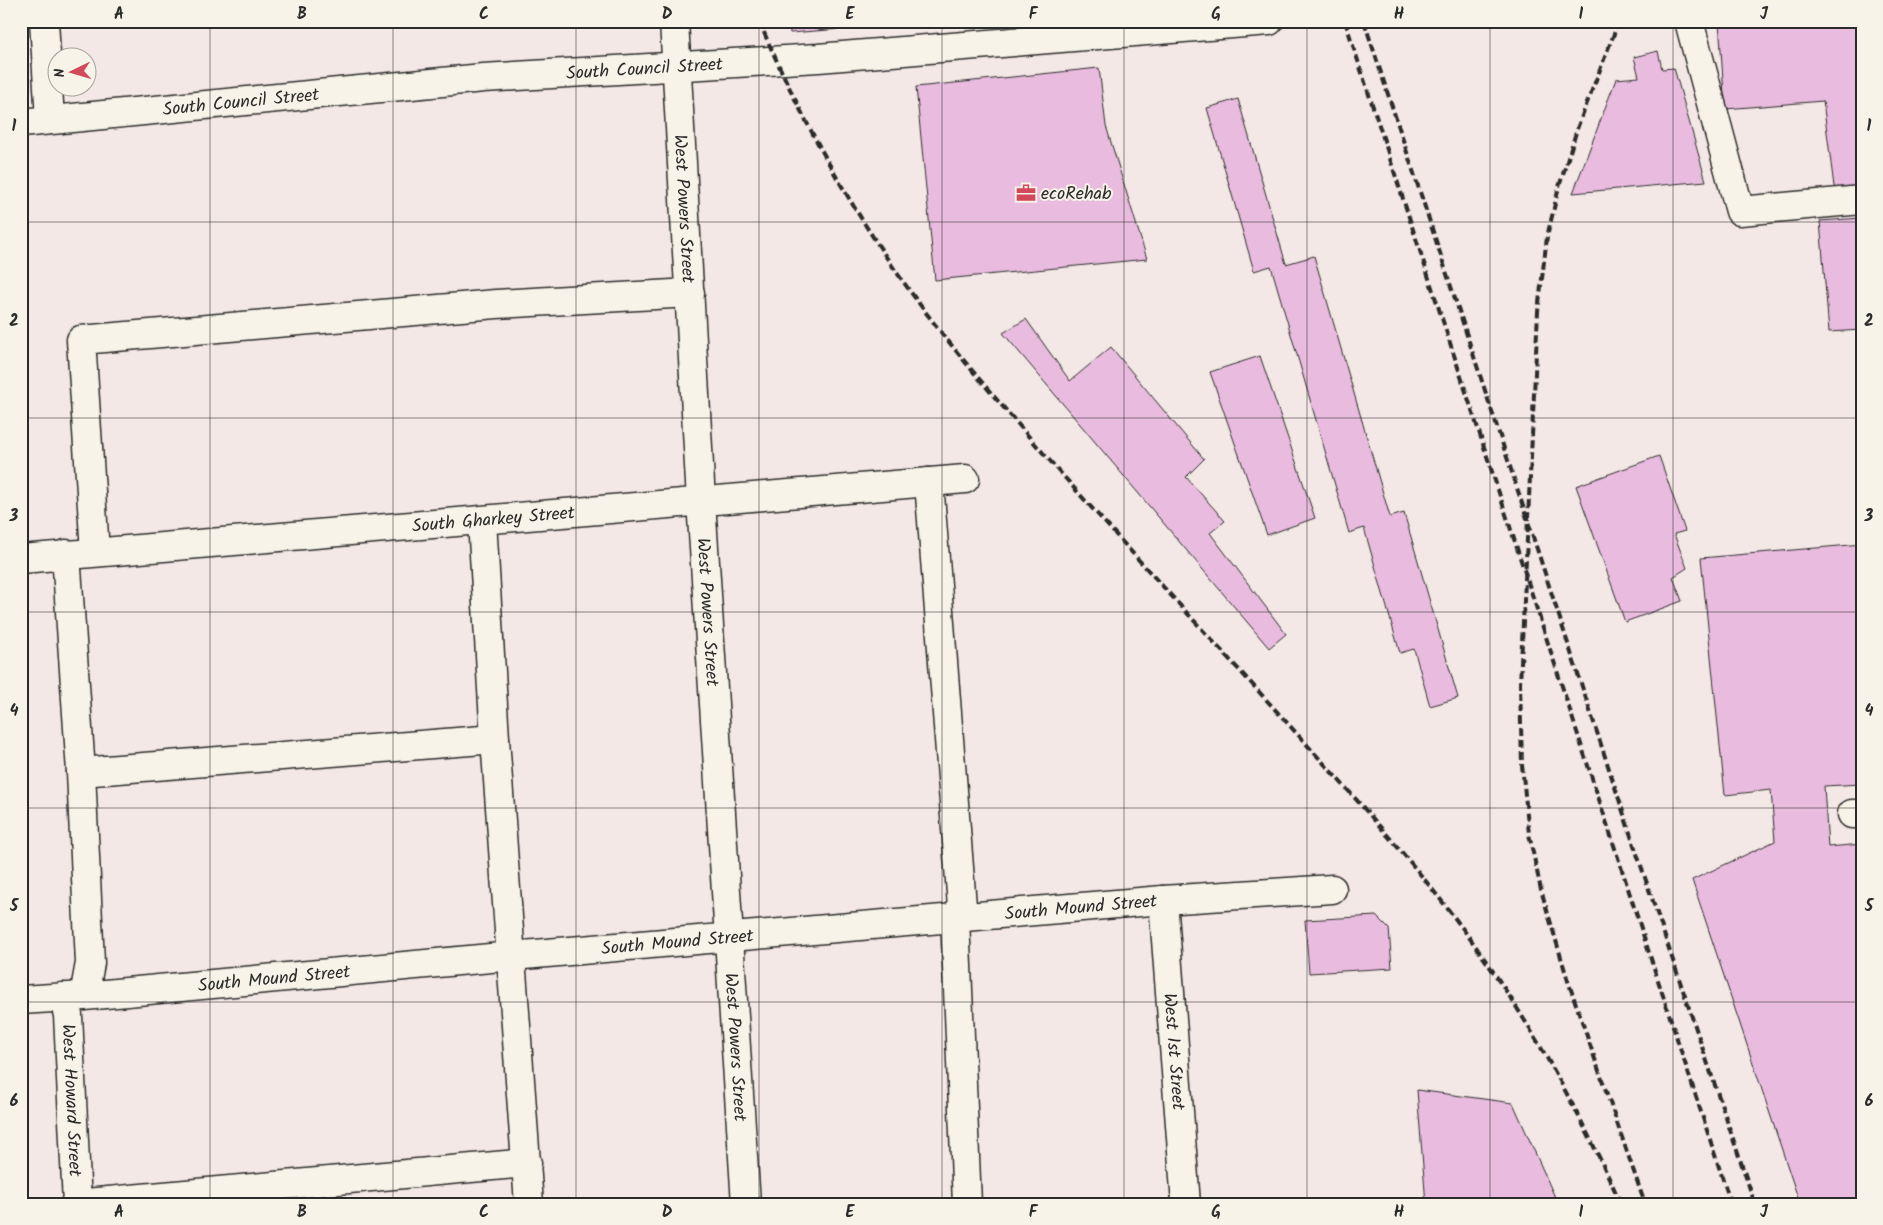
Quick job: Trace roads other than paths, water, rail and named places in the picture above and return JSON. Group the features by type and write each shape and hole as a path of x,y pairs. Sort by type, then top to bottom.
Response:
{"street":[{"path":"44,21 50,120"},
{"name":"West Powers Street","path":"674,21 701,501 746,1204"},
{"name":"South Council Street","path":"21,123 483,78 818,58 1269,21"},
{"path":"1689,21 1740,211 1862,200"},
{"path":"95,552 81,340 496,304 690,293"},
{"name":"South Gharkey Street","path":"21,559 965,479"},
{"path":"929,482 962,906 955,918 968,1204"},
{"path":"482,521 495,738 529,1204"},
{"path":"66,554 82,772 90,964 74,996"},
{"path":"82,772 495,738"},
{"name":"South Mound Street","path":"21,1000 1163,900 1332,890"},
{"name":"West 1st Street","path":"1163,900 1186,1204"},
{"name":"West Howard Street","path":"74,996 68,1015 76,1204"},
{"path":"76,1204 527,1163"}],"railway":[{"path":"759,21 806,122 842,186 881,249 918,302 967,364 1037,446 1353,796 1435,892 1479,950 1545,1055 1585,1128 1621,1204"},
{"path":"1345,21 1731,1204"},
{"path":"1364,21 1632,839 1755,1204"},
{"path":"1619,21 1578,126 1559,187 1547,237 1538,311 1520,684 1522,765 1529,834 1541,890 1568,981 1645,1204"}],"place":[{"name":"ecoRehab","path":"1026,193"}]}
